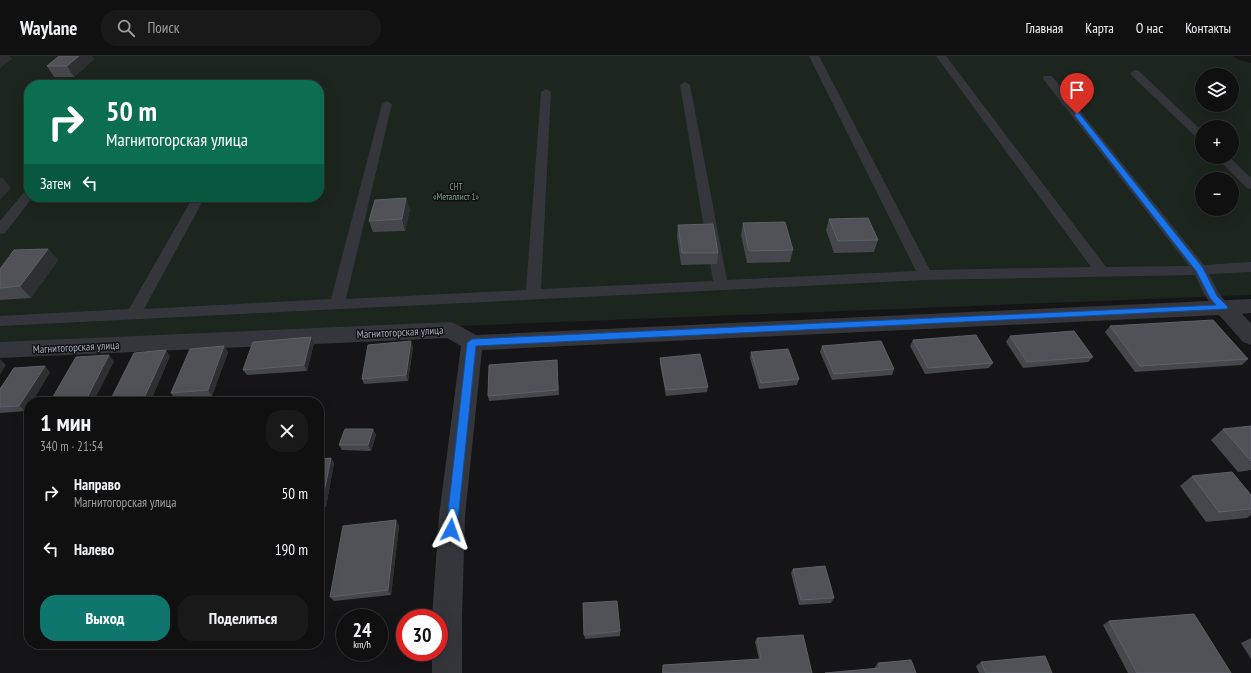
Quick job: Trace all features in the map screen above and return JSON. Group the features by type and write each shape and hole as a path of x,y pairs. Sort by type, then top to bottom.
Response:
{"street":[{"path":"447,673 447,617 452,516 472,343 1251,306"},
{"path":"1224,307 1251,337"},
{"name":"Магнитогорская улица","path":"0,350 451,330 472,343"}],"lane":[{"path":"814,56 925,276"},
{"path":"941,56 1102,272"},
{"path":"1135,73 1195,130"},
{"path":"1048,78 1200,270 1214,298 1224,307"},
{"path":"685,85 722,285"},
{"path":"534,294 546,92"},
{"path":"337,305 388,104"},
{"path":"1229,164 1251,185"},
{"path":"0,230 24,200"},
{"path":"134,313 196,202"},
{"path":"0,321 134,313 337,305 534,294 925,276 1200,270 1251,267"}],"green space":[{"name":"СНТ «Металлист 1»","path":"0,56 1233,56 1239,60 1251,63 1251,295 0,344"}],"building":[{"path":"59,56 79,56 67,66 47,66"},
{"path":"406,198 402,219 369,221 375,200"},
{"path":"868,218 878,240 838,241 829,219"},
{"path":"785,222 793,250 749,251 743,223"},
{"path":"713,224 718,253 682,253 678,225"},
{"path":"48,249 20,286 0,288 0,269 14,250"},
{"path":"1213,320 1248,359 1140,366 1110,326"},
{"path":"1074,331 1093,357 1027,362 1010,336"},
{"path":"976,335 993,363 928,368 913,340"},
{"path":"311,337 304,365 243,370 253,342"},
{"path":"411,341 406,375 362,379 368,345"},
{"path":"881,341 894,369 834,374 822,346"},
{"path":"224,346 208,390 171,393 190,349"},
{"path":"788,349 799,379 761,383 751,352"},
{"path":"166,350 145,396 112,397 134,353"},
{"path":"700,354 708,387 666,390 660,358"},
{"path":"109,355 88,397 53,397 76,357"},
{"path":"557,360 558,390 488,396 489,365"},
{"path":"45,366 19,406 0,407 0,389 14,368"},
{"path":"1251,426 1251,461 1223,429"},
{"path":"345,429 373,429 368,445 339,445"},
{"path":"331,458 324,492 324,459"},
{"path":"1232,472 1251,495 1251,509 1219,512 1192,476"},
{"path":"396,520 388,590 330,597 343,526"},
{"path":"825,566 834,598 801,600 793,569"},
{"path":"617,601 620,631 584,635 583,603"},
{"path":"1194,614 1231,673 1137,673 1109,621"},
{"path":"803,635 812,673 663,673 663,665 761,659 757,638"},
{"path":"1045,656 1052,673 986,673 981,662"},
{"path":"911,660 916,673 825,673 880,668 878,663"}],"route":[{"path":"451,530 472,343 1224,307 1214,298 1200,270 1077,114"}]}
